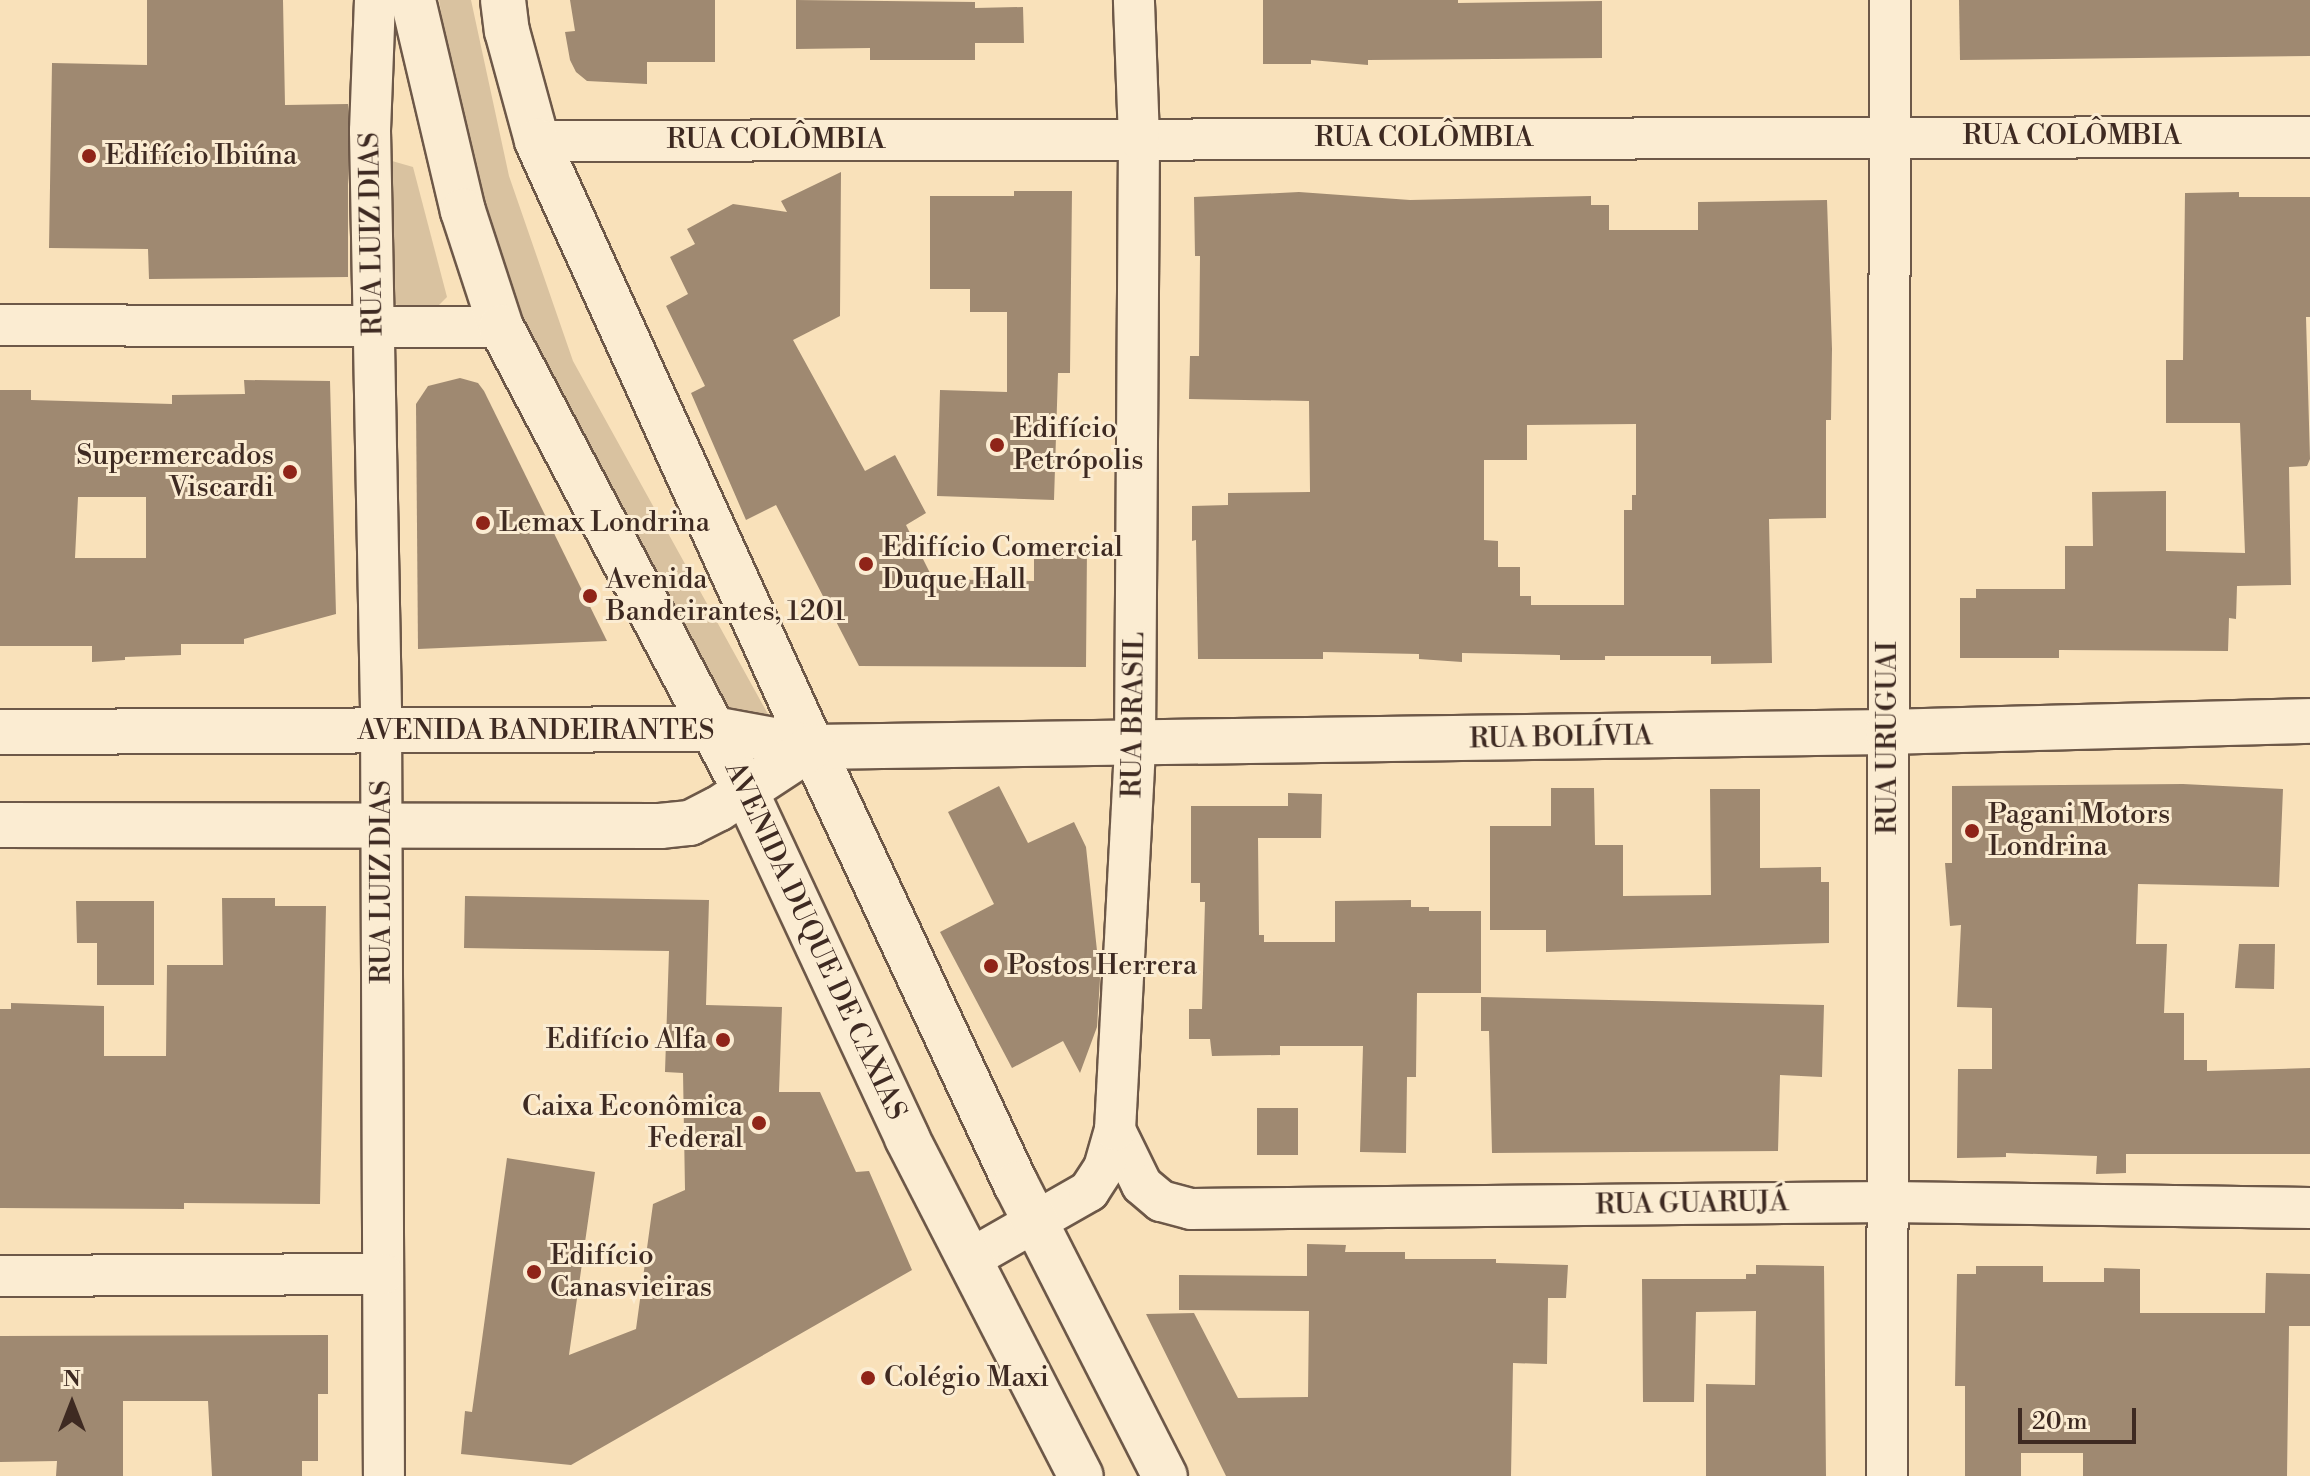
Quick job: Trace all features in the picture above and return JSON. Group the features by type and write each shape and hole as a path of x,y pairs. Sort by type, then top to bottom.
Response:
{"main road":[{"name":"AVENIDA DUQUE DE CAXIAS","path":"413,0 463,211 501,327 746,792 907,1138 1081,1476"},
{"path":"503,0 507,31 537,141 812,747 1036,1221 1165,1476"},
{"name":"RUA BOLÍVIA","path":"812,747 1888,732 2310,721"},
{"name":"AVENIDA BANDEIRANTES","path":"0,732 713,729 812,747"},
{"path":"0,825 660,826 690,823 746,792 812,747"}],"street":[{"name":"RUA LUIZ DIAS","path":"375,0 370,131 381,730 384,1476"},
{"name":"RUA BRASIL","path":"970,1259 1089,1191 1104,1168 1115,1130 1135,744 1139,139 1134,0"},
{"name":"RUA URUGUAI","path":"1887,1476 1890,0"},
{"name":"RUA COLÔMBIA","path":"537,141 2310,137"},
{"path":"0,325 374,329 501,327"},
{"name":"RUA GUARUJÁ","path":"1115,1130 1142,1185 1161,1201 1191,1209 1888,1202 2310,1208"},
{"path":"0,1276 383,1274"}],"shaded area":[{"path":"439,0 471,0 509,176 573,361 774,725 718,717 500,283 461,132"},
{"path":"392,161 413,167 447,297 438,306 405,310 390,300 383,173"}],"building":[{"path":"147,0 283,0 285,105 348,104 348,277 149,279 148,249 49,248 52,63 147,65"},
{"path":"570,0 715,0 715,62 647,62 647,84 587,81 576,72 570,60 565,32 575,31"},
{"path":"796,0 975,2 975,8 1023,7 1024,43 975,43 975,60 870,60 870,48 796,49"},
{"path":"1263,0 1458,0 1458,3 1602,1 1602,58 1368,60 1368,65 1311,60 1311,64 1263,64"},
{"path":"1959,0 2310,0 2310,56 1960,60"},
{"path":"841,172 840,316 793,340 865,471 895,455 926,513 906,525 933,579 1034,581 1034,547 1087,548 1086,667 859,666 776,505 746,520 691,393 705,386 666,306 688,294 670,257 695,244 687,229 733,204 787,212 781,201"},
{"path":"1014,191 1072,191 1070,373 1058,373 1054,500 937,496 940,390 1007,392 1007,312 970,312 970,289 930,289 930,196 1014,196"},
{"path":"1299,192 1410,200 1591,196 1591,205 1609,205 1609,230 1698,230 1698,202 1827,200 1832,349 1831,420 1826,420 1826,518 1769,519 1772,663 1711,664 1711,656 1605,656 1605,660 1560,660 1560,655 1462,653 1462,662 1419,659 1419,654 1323,652 1323,659 1198,659 1196,540 1192,541 1192,506 1228,505 1228,493 1310,492 1309,401 1189,399 1190,356 1199,356 1200,256 1195,256 1194,197","holes":["1636,424 1636,495 1632,495 1632,510 1624,510 1624,605 1531,605 1531,596 1520,596 1520,567 1498,567 1498,541 1484,540 1484,460 1527,460 1527,425"]},
{"path":"2239,192 2239,197 2310,197 2310,317 2306,317 2310,459 2307,466 2289,467 2291,585 2237,586 2236,619 2229,618 2228,651 2059,650 2059,658 1960,658 1960,598 1976,598 1976,589 2065,589 2065,546 2093,546 2092,492 2166,491 2166,551 2245,553 2240,423 2166,423 2166,360 2183,360 2185,193"},
{"name":"Lemax Londrina","path":"460,378 478,383 484,391 607,641 418,649 416,404 428,386"},
{"path":"244,380 330,381 336,614 244,639 244,644 181,644 181,655 92,662 92,646 0,646 0,390 31,390 31,400 172,404 172,395 245,394","holes":["78,497 146,497 146,558 75,558"]},
{"path":"2183,784 2283,789 2279,887 2138,884 2136,944 2167,944 2164,1013 2184,1013 2184,1060 2207,1060 2207,1071 2310,1068 2310,1154 2126,1154 2126,1173 2096,1174 2097,1156 2006,1153 2006,1157 1957,1158 1958,1069 1992,1069 1992,1008 1957,1007 1961,925 1950,926 1945,863 1952,863 1952,786"},
{"path":"999,786 1028,843 1074,822 1086,847 1100,979 1097,1027 1080,1073 1063,1041 1012,1068 940,932 994,904 948,812"},
{"path":"1551,788 1594,788 1595,845 1623,845 1623,896 1711,895 1710,789 1760,789 1760,868 1821,867 1821,882 1829,882 1829,943 1546,952 1546,930 1490,930 1490,826 1551,826"},
{"path":"1288,793 1322,794 1321,838 1258,838 1259,935 1264,935 1264,942 1335,942 1335,901 1411,900 1411,907 1429,907 1429,911 1481,911 1481,993 1417,993 1416,1077 1407,1077 1406,1153 1360,1152 1363,1046 1280,1046 1280,1055 1212,1056 1210,1039 1189,1039 1189,1009 1202,1009 1205,902 1200,902 1200,883 1191,883 1191,806 1288,806"},
{"path":"465,896 709,900 706,1005 782,1007 779,1092 820,1092 856,1172 869,1171 912,1270 571,1465 461,1454 465,1411 472,1412 507,1158 595,1172 569,1355 636,1329 653,1204 685,1190 683,1073 665,1072 669,951 464,948"},
{"path":"222,898 275,898 275,906 326,906 320,1204 184,1203 184,1209 0,1208 0,1009 11,1009 11,1003 104,1006 104,1056 166,1056 167,965 223,965"},
{"path":"76,901 154,901 154,985 97,985 97,943 77,943"},
{"path":"2239,944 2275,944 2274,989 2235,988"},
{"path":"1481,997 1824,1005 1822,1077 1780,1075 1778,1151 1492,1153 1489,1031 1481,1031"},
{"path":"1257,1108 1298,1108 1298,1155 1257,1155"},
{"path":"1307,1244 1346,1245 1345,1252 1405,1252 1405,1259 1496,1259 1496,1263 1568,1265 1566,1298 1548,1298 1547,1364 1513,1363 1511,1476 1226,1476 1146,1314 1194,1313 1238,1398 1308,1397 1309,1311 1179,1310 1179,1275 1307,1276"},
{"path":"1756,1265 1824,1266 1826,1476 1706,1476 1706,1384 1755,1385 1756,1311 1696,1312 1694,1402 1643,1402 1642,1279 1746,1279 1746,1274 1756,1274"},
{"path":"1976,1266 2043,1266 2043,1282 2104,1282 2104,1268 2140,1269 2140,1313 2265,1313 2266,1273 2310,1274 2310,1326 2289,1326 2287,1476 2083,1476 2083,1453 2021,1453 2021,1476 1965,1476 1965,1386 1955,1386 1957,1274 1976,1274"},
{"path":"328,1335 328,1394 318,1394 318,1461 302,1461 302,1476 212,1476 208,1401 123,1401 123,1476 56,1476 57,1461 0,1462 0,1336"}],"place":[{"name":"Edifício Ibiúna","path":"89,156"},
{"name":"Edifício Petrópolis","path":"997,445"},
{"name":"Supermercados Viscardi","path":"290,472"},
{"name":"Lemax Londrina","path":"483,523"},
{"name":"Edifício Comercial Duque Hall","path":"866,564"},
{"name":"Avenida Bandeirantes, 1201","path":"590,596"},
{"name":"Pagani Motors Londrina","path":"1972,831"},
{"name":"Postos Herrera","path":"991,966"},
{"name":"Edifício Alfa","path":"723,1040"},
{"name":"Caixa Econômica Federal","path":"759,1123"},
{"name":"Edifício Canasvieiras","path":"534,1272"},
{"name":"Colégio Maxi","path":"868,1378"}]}
